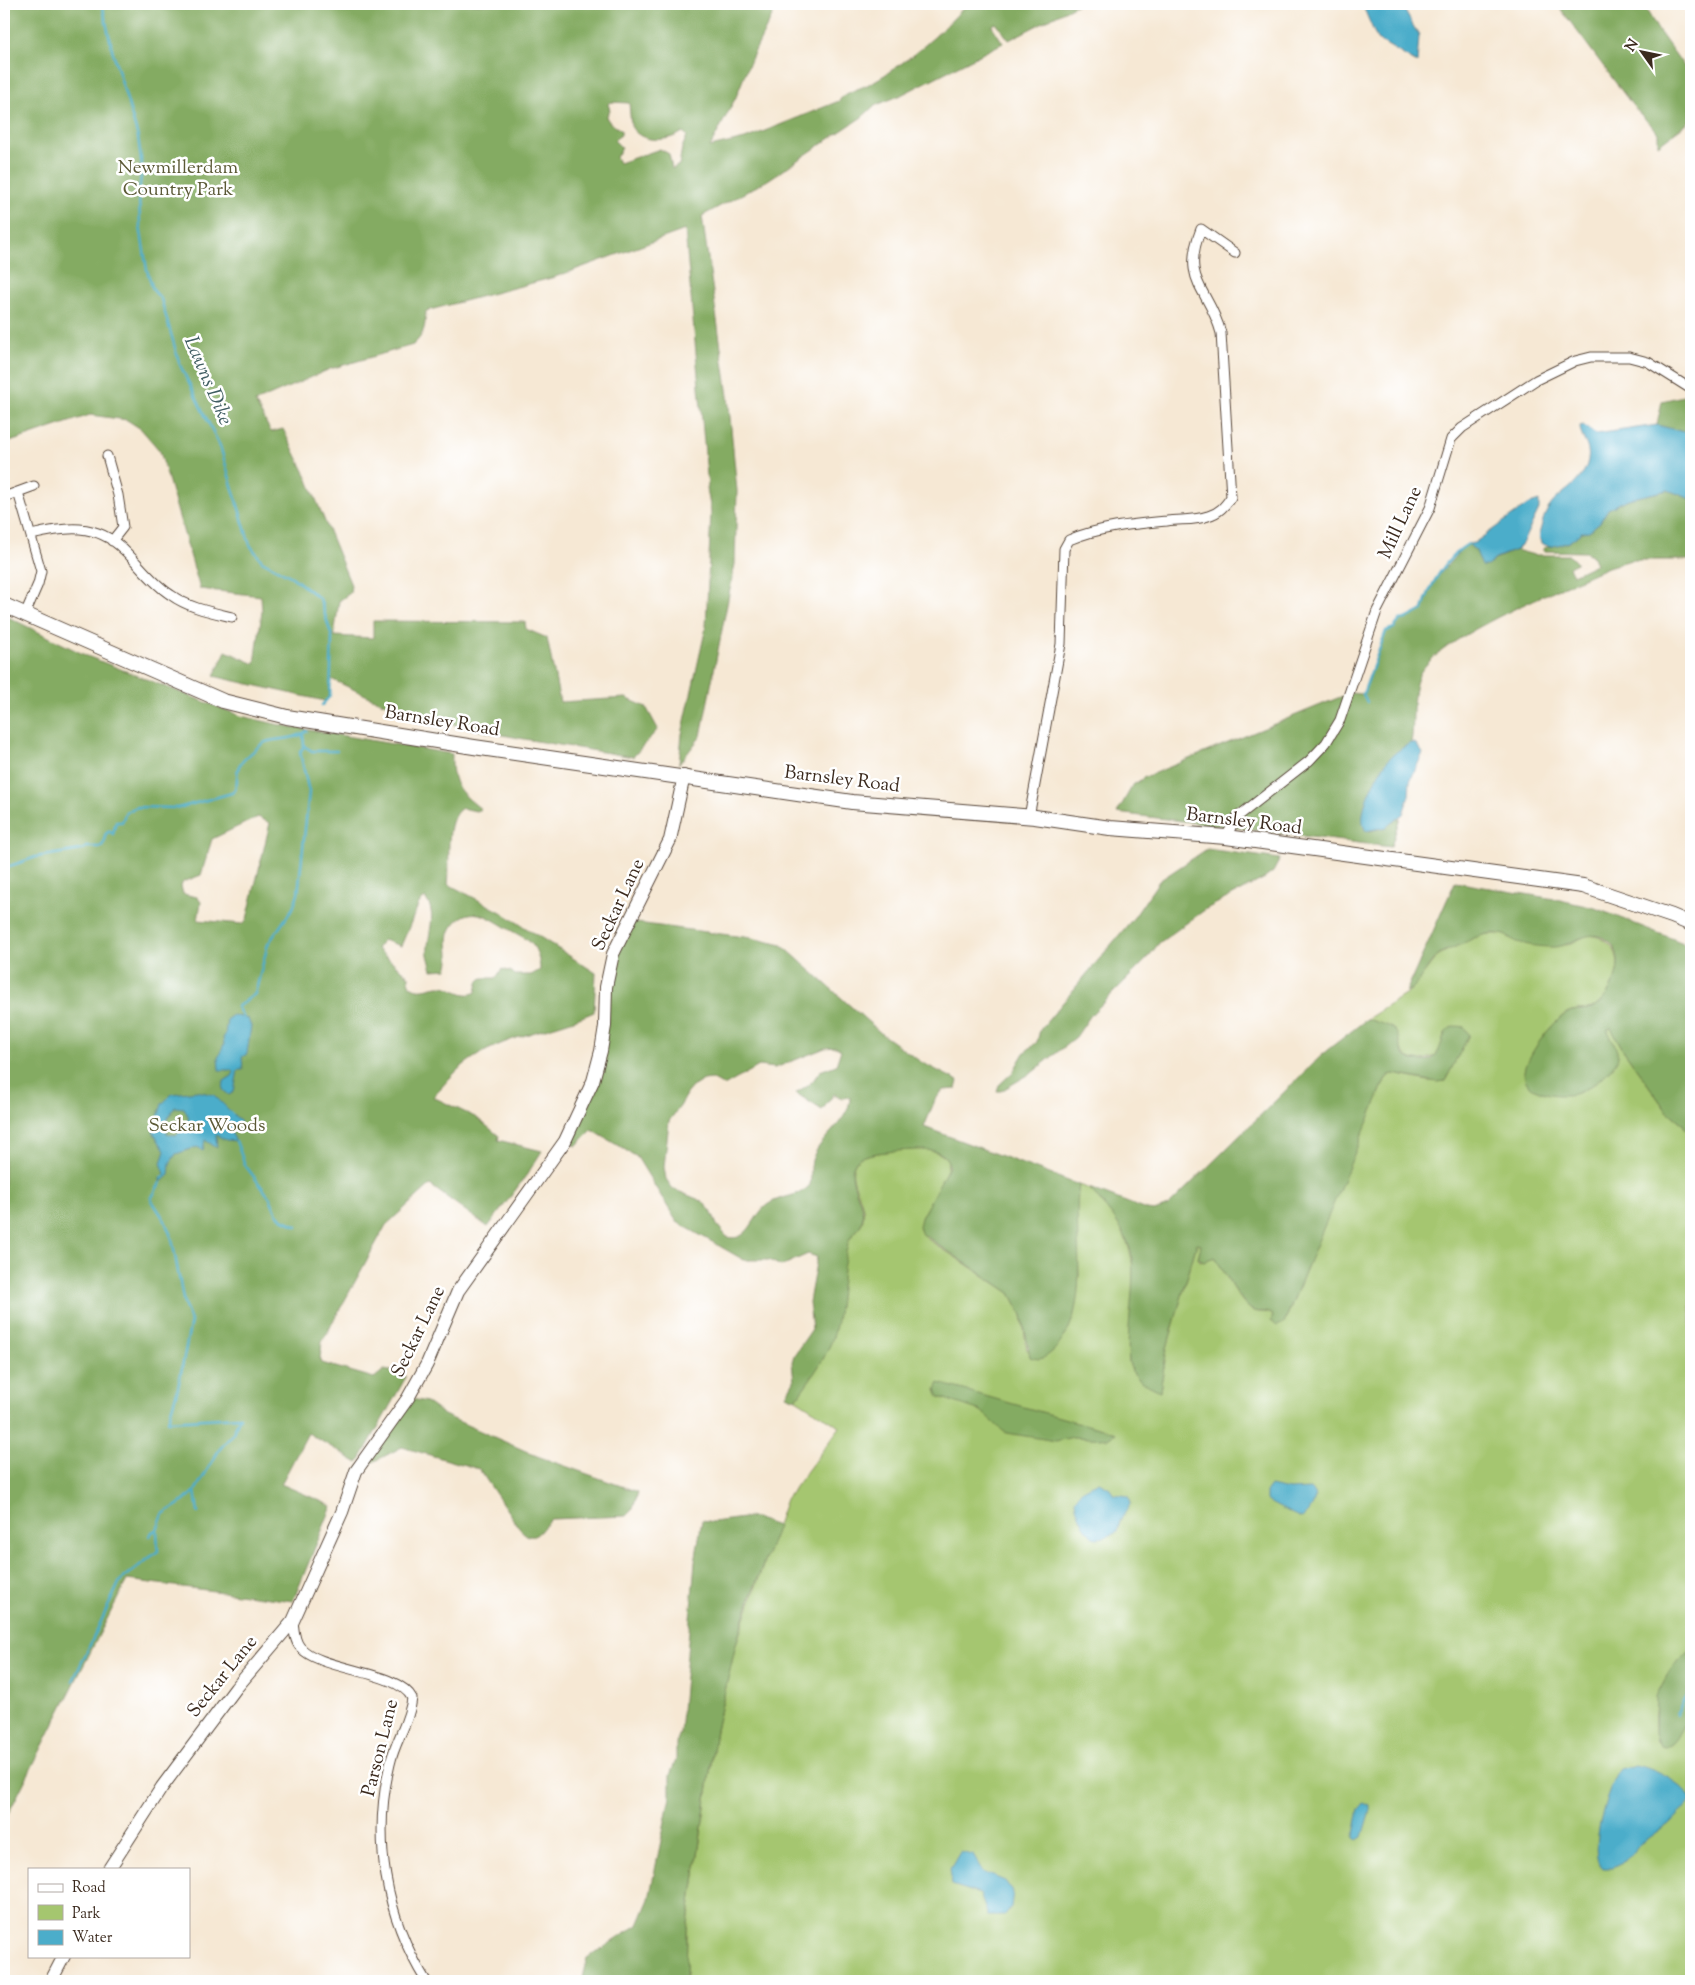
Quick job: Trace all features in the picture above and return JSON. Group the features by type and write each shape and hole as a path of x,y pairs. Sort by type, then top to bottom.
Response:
{"main road":[{"name":"Barnsley Road","path":"4,605 223,701 254,710 474,747 684,776 852,802 1029,817 1110,828 1226,837 1583,886 1691,924"}],"street":[{"path":"1029,817 1061,644 1064,549 1069,540 1105,530 1203,518 1226,506 1231,497 1221,333 1217,318 1196,282 1193,261 1195,245 1201,230 1210,234 1235,253"},
{"name":"Mill Lane","path":"1226,837 1236,818 1309,761 1326,743 1340,720 1377,611 1430,508 1451,439 1462,428 1536,380 1575,361 1591,357 1629,357 1648,362 1691,389"},
{"path":"107,456 118,495 124,528 112,541"},
{"path":"4,497 34,486"},
{"path":"18,492 40,571 38,584 25,614"},
{"path":"31,535 73,527 86,530 112,541 126,552 150,579 179,600 201,609 232,617"},
{"name":"Seckar Lane","path":"110,1868 162,1787 236,1688 293,1621 342,1512 356,1471 427,1364 458,1291 565,1141 593,1081 602,1051 606,987 613,954 670,840 684,776"},
{"name":"Parson Lane","path":"293,1621 295,1638 300,1648 330,1662 404,1686 412,1698 387,1776 382,1807 381,1844 384,1873 395,1917 426,1981"},
{"path":"51,1981 63,1958"}],"green space":[{"name":"Newmillerdam Country Park","path":"4,4 778,4 752,57 736,97 710,147 745,139 839,101 849,92 871,83 910,57 946,26 967,4 1078,4 1009,40 996,23 992,26 1003,43 899,96 874,106 862,117 768,180 702,216 728,396 737,491 735,564 701,736 679,764 682,734 706,627 711,512 707,488 685,230 555,277 426,311 424,330 413,345 330,369 255,402 271,432 283,429 306,475 351,585 350,593 339,601 334,636 373,638 373,621 525,622 526,629 547,638 560,702 626,698 646,707 658,729 633,757 552,744 445,723 385,704 331,679 330,696 325,701 214,676 226,651 255,664 262,611 261,596 200,589 160,451 141,429 127,420 90,415 4,444","holes":["610,102 629,103 631,126 641,136 655,140 670,138 683,132 687,136 682,148 679,165 672,169 669,154 660,149 619,163 616,157 622,148 614,140 621,135 621,130 610,123 606,117 610,110 608,104"]},
{"path":"1557,4 1643,4 1658,30 1691,76 1691,120 1658,145 1658,133 1633,106"},
{"path":"1691,394 1691,434 1657,425 1662,401"},
{"path":"1668,490 1691,499 1691,560 1631,560 1608,567 1504,614 1476,629 1450,645 1431,660 1419,675 1415,691 1411,743 1401,749 1383,768 1370,791 1366,803 1364,827 1370,831 1386,827 1400,817 1391,847 1117,813 1133,785 1145,777 1350,693 1363,694 1386,631 1395,628 1400,620 1406,619 1422,610 1434,581 1464,546 1468,544 1476,551 1483,566 1516,550 1534,555 1569,555 1577,563 1569,567 1573,575 1596,564 1592,555 1585,552 1543,551 1544,548 1569,542 1582,532 1589,531 1600,522 1608,509 1628,499"},
{"name":"Seckar Woods","path":"4,615 87,656 241,716 280,725 452,754 453,773 461,792 481,809 476,811 462,808 452,822 449,843 448,884 501,912 596,973 594,1012 495,1046 456,1071 433,1097 477,1118 499,1136 498,1140 542,1151 488,1227 430,1185 386,1225 322,1342 320,1358 322,1363 374,1378 384,1370 402,1373 406,1377 358,1463 308,1433 281,1484 332,1506 293,1601 127,1580 4,1822","holes":["258,817 270,823 247,919 243,924 198,920 201,902 197,897 183,894 181,886 183,882 201,875 212,839","425,898 429,904 432,918 428,948 432,970 447,969 449,963 449,933 457,921 471,914 478,914 492,919 530,942 537,952 540,970 531,975 515,975 502,969 496,978 482,978 478,982 476,992 472,994 442,986 423,989 412,987 409,984 409,976 377,949 383,940 401,946 419,903"]},
{"path":"1207,849 1280,859 1273,872 1265,878 1206,909 1159,943 1146,960 1091,1015 1076,1037 1033,1072 1001,1091 997,1091 999,1085 1013,1072 1024,1053 1037,1042 1040,1030 1135,916 1159,881"},
{"path":"1455,882 1595,908 1691,946 1691,1138 1682,1123 1666,1110 1624,1051 1611,1028 1608,1031 1618,1056 1617,1061 1607,1073 1593,1084 1574,1094 1562,1095 1536,1090 1527,1083 1525,1075 1526,1066 1537,1045 1553,1025 1567,1013 1596,1006 1609,992 1617,972 1618,962 1617,953 1612,944 1604,938 1591,935 1561,946 1550,947 1517,942 1504,935 1494,933 1483,935 1440,954 1433,960 1415,986 1406,992"},
{"path":"629,922 752,938 782,945 883,1035 921,1062 958,1081 956,1089 943,1090 935,1100 924,1127 1079,1185 1077,1205 1078,1294 1074,1315 1066,1334 1053,1351 1042,1358 1030,1357 1022,1315 1010,1293 921,1233 919,1226 921,1218 949,1166 945,1157 938,1152 924,1150 876,1153 861,1157 853,1167 853,1182 863,1213 862,1221 848,1244 837,1323 831,1343 818,1368 796,1399 786,1395 794,1381 792,1362 794,1355 812,1329 809,1302 817,1257 808,1254 781,1266 769,1260 744,1260 677,1222 637,1157 592,1130 576,1146 565,1141 593,1081 606,987","holes":["836,1047 841,1050 836,1065 820,1071 812,1082 796,1093 822,1110 834,1094 842,1098 850,1097 846,1113 818,1147 814,1155 810,1185 800,1192 778,1199 767,1205 741,1236 727,1237 717,1225 711,1211 702,1201 673,1189 666,1179 664,1167 669,1121 681,1105 686,1094 692,1087 704,1080 712,1079 724,1086 759,1066 775,1068 825,1048"]},
{"path":"1486,934 1499,934 1567,945 1588,935 1601,938 1610,945 1616,953 1618,964 1613,986 1606,996 1594,1007 1565,1014 1546,1033 1531,1056 1580,1092 1610,1070 1618,1056 1608,1031 1611,1028 1624,1051 1666,1110 1682,1123 1691,1138 1691,1650 1665,1680 1657,1702 1655,1727 1657,1742 1679,1729 1691,1716 1691,1981 686,1981 687,1930 716,1730 736,1644 786,1499 840,1427 796,1399 828,1350 836,1321 842,1264 849,1239 862,1223 864,1214 853,1179 855,1163 862,1155 907,1149 930,1150 948,1160 947,1172 921,1218 926,1238 1010,1293 1022,1315 1027,1350 1073,1320 1079,1277 1076,1205 1079,1185 1091,1191 1118,1224 1126,1238 1130,1253 1133,1268 1133,1298 1128,1351 1130,1366 1140,1380 1160,1390 1167,1348 1197,1243 1201,1245 1198,1258 1200,1261 1215,1257 1249,1309 1271,1314 1273,1315 1272,1317 1286,1319 1315,1244 1385,1080 1389,1075 1394,1074 1428,1081 1445,1081 1469,1035 1428,1059 1411,1059 1400,1048 1393,1029 1367,1019 1408,993 1437,956 1471,938"},
{"path":"1367,1019 1393,1029 1398,1037 1403,1054 1414,1060 1426,1061 1434,1058 1444,1036 1454,1026 1464,1027 1469,1035 1445,1081 1437,1082 1394,1074 1389,1075 1385,1080 1284,1323 1277,1326 1271,1321 1273,1315 1249,1308 1215,1257 1204,1261 1198,1258 1201,1245 1197,1243 1167,1348 1160,1391 1144,1383 1132,1371 1129,1361 1128,1348 1133,1281 1131,1252 1119,1226 1089,1188 1147,1210 1154,1211 1168,1206 1326,1051"},
{"path":"939,1383 1116,1433 1108,1439 1073,1437 1056,1441 1007,1433 981,1411 939,1397 936,1389"},
{"path":"408,1398 426,1402 444,1415 537,1456 638,1492 633,1509 626,1516 551,1519 537,1534 529,1536 519,1528 479,1469 402,1447 356,1471"},
{"path":"751,1517 778,1526 751,1596 736,1644 716,1730 687,1930 686,1981 581,1981 587,1958 638,1925 649,1899 670,1797 670,1775 676,1760 676,1743 680,1733 695,1562 702,1520 713,1522"},
{"path":"1691,1650 1691,1716 1670,1745 1660,1746 1655,1733 1656,1697 1671,1669"}],"water":[{"path":"1362,4 1401,4 1419,36 1417,63 1377,39"},
{"path":"1583,425 1596,434 1657,425 1691,434 1691,499 1668,490 1628,499 1608,509 1600,522 1589,531 1582,532 1569,542 1550,547 1541,543 1540,533 1545,514 1556,499 1576,482 1586,467 1588,449 1581,431 1580,426"},
{"path":"1539,501 1539,509 1522,544 1516,550 1498,557 1487,566 1482,566 1476,551 1468,544 1474,543 1527,505"},
{"path":"1411,743 1415,743 1423,753 1410,781 1409,796 1403,814 1386,827 1366,831 1363,824 1363,815 1373,784 1391,757"},
{"path":"233,1015 248,1019 251,1026 247,1054 242,1057 243,1070 238,1070 234,1092 229,1095 223,1090 224,1081 232,1076 234,1072 232,1070 219,1070 218,1058 224,1044 223,1038 227,1019"},
{"path":"197,1091 214,1095 241,1122 231,1132 236,1141 226,1140 216,1135 217,1148 205,1140 203,1150 197,1147 176,1154 170,1163 169,1175 160,1183 160,1178 165,1174 161,1163 165,1151 153,1132 162,1104 172,1094","holes":["175,1107 184,1108 189,1118 184,1125 184,1130 176,1135 167,1134 167,1120"]},
{"path":"1099,1482 1110,1488 1113,1494 1129,1496 1131,1503 1120,1521 1117,1532 1098,1538 1093,1537 1084,1525 1075,1500 1081,1491"},
{"path":"1270,1486 1289,1490 1310,1489 1315,1496 1310,1510 1302,1518 1266,1500 1266,1492"},
{"path":"1636,1765 1659,1773 1676,1783 1688,1795 1691,1801 1669,1824 1637,1847 1623,1863 1613,1868 1603,1868 1599,1861 1597,1849 1605,1803 1620,1769"},
{"path":"1364,1803 1370,1806 1370,1810 1362,1837 1357,1840 1354,1838 1355,1827 1359,1808"},
{"path":"960,1852 973,1855 983,1872 1005,1881 1013,1892 1011,1907 1004,1916 988,1916 980,1894 952,1885 950,1869"}],"waterway":[{"name":"Lawns Dike","path":"102,4 113,53 138,137 142,167 139,193 140,226 147,270 153,290 161,299 180,365 220,446 250,545 262,561 292,577 320,599 332,637 330,696 322,705"},
{"path":"1367,702 1363,694 1386,631 1394,628 1400,620 1423,610 1429,592 1446,564 1460,549 1468,544"},
{"name":"Lawns Dike","path":"4,868 36,857 81,850 87,847 101,847 105,841 105,835 109,831 113,834 116,822 122,822 126,812 137,807 178,808 232,793 236,787 239,766 262,744 295,737 307,731"},
{"path":"243,1017 237,1007 255,994 268,944 293,908 298,894 309,792 300,752 304,746 303,734"},
{"path":"304,746 312,751 337,751"},
{"path":"236,1141 245,1165 270,1198 277,1214 282,1219 297,1226"},
{"path":"73,1681 120,1581 158,1551 157,1530 163,1514 184,1501 195,1491 219,1450 232,1435 240,1417 168,1421 178,1388 191,1321 184,1304 172,1239 165,1221 151,1199 160,1183"},
{"path":"195,1491 198,1512"},
{"path":"150,1536 152,1532 157,1530"},
{"path":"1677,1714 1691,1690"}]}
